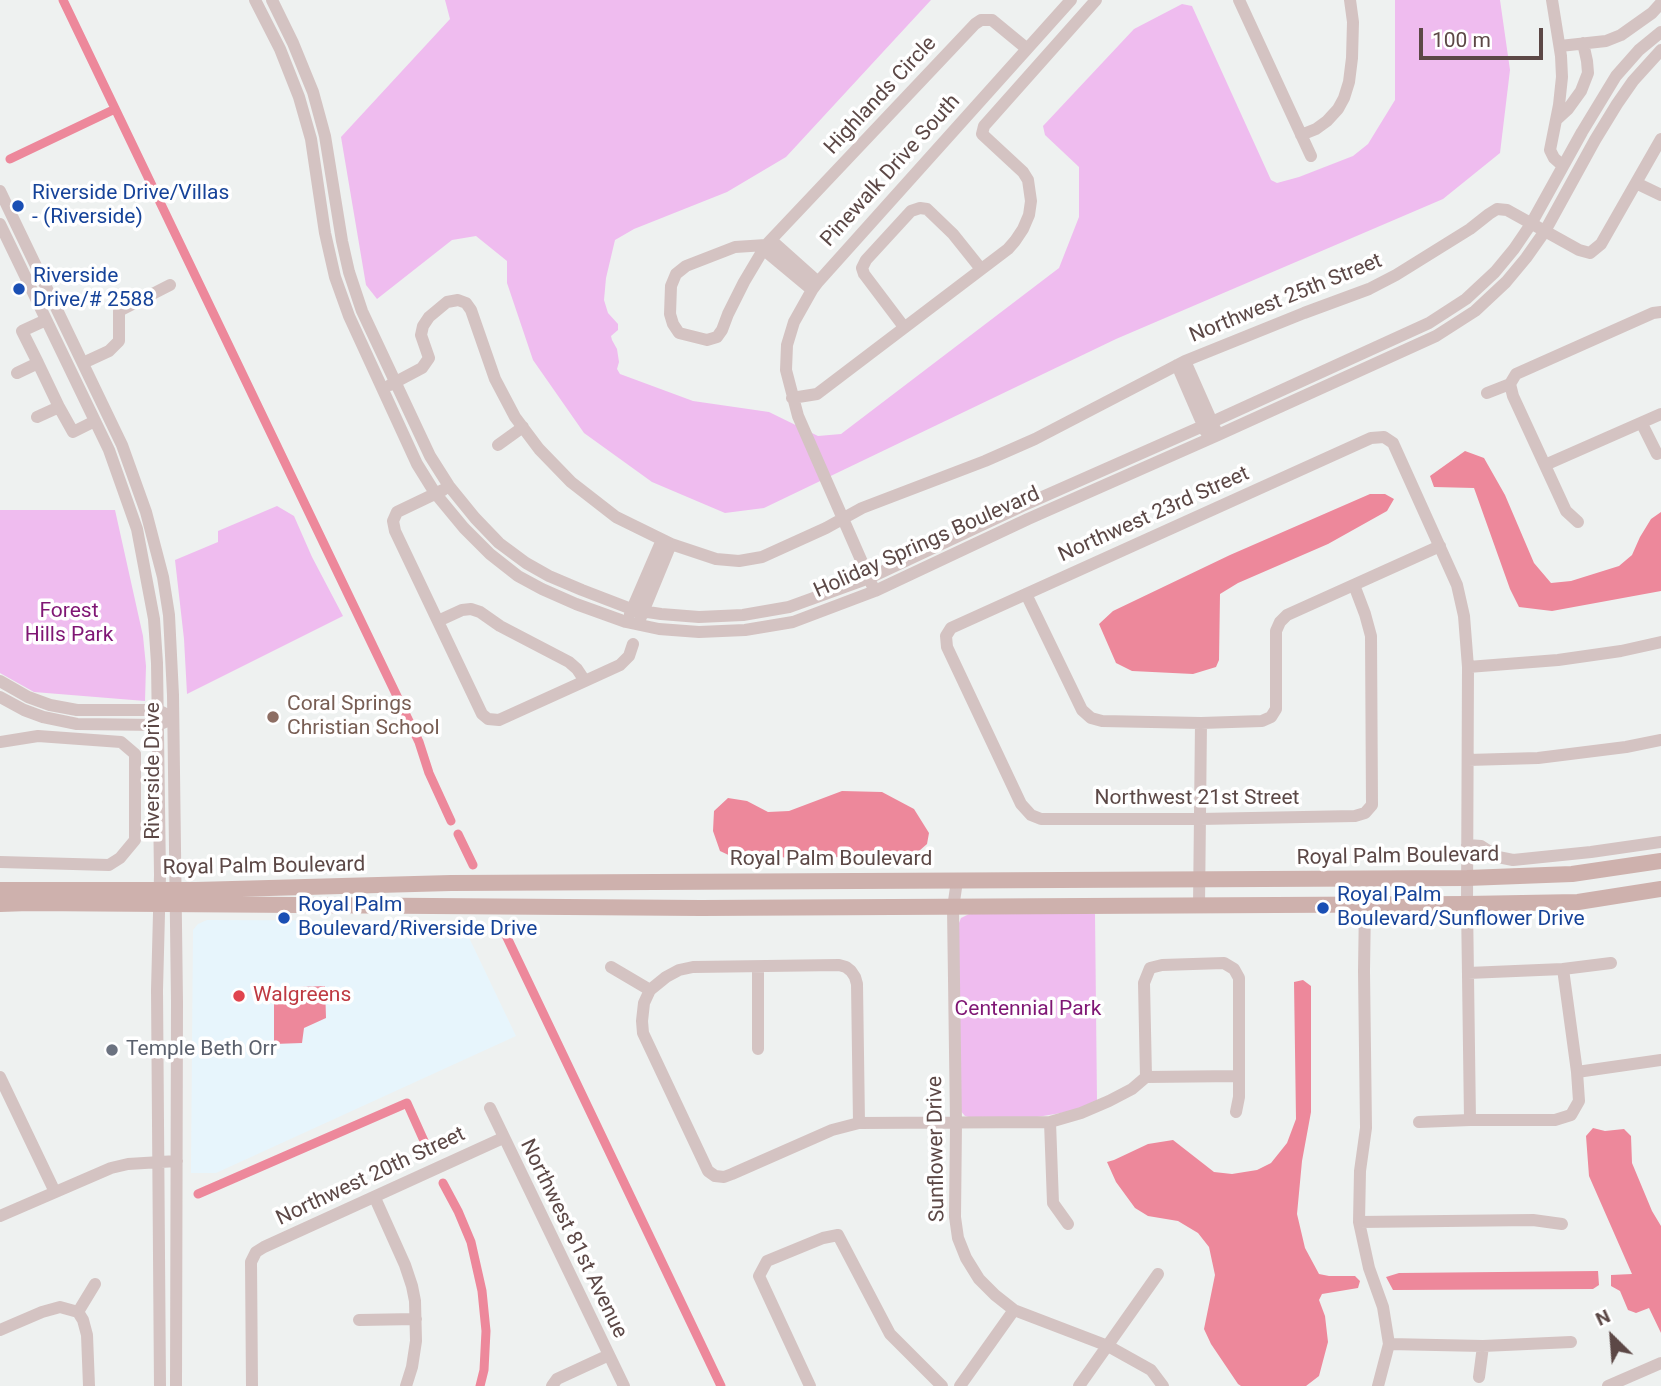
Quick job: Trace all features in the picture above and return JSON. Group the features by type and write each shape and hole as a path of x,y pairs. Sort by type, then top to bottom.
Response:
{"main road":[{"name":"Royal Palm Boulevard","path":"0,904 451,883 1467,878 1572,874 1661,861"},
{"name":"Royal Palm Boulevard","path":"0,890 168,897 675,908 953,908 1578,902 1661,889"}],"street":[{"name":"Holiday Springs Boulevard","path":"255,0 299,97 311,139 325,233 335,276 349,316 417,464 436,493 464,528 490,554 518,576 542,589 632,623 659,629 699,632 745,630 793,622 875,592 1028,519 1436,336 1475,311 1506,282 1545,231 1617,104 1633,81 1661,50"},
{"name":"Holiday Springs Boulevard","path":"272,0 313,92 325,136 342,241 362,311 430,457 449,486 499,542 526,563 549,576 638,610 699,617 743,615 789,607 869,578 1022,506 1429,323 1466,299 1495,272 1531,224 1616,76 1640,50 1661,33"},
{"name":"Pinewalk Drive South","path":"875,592 798,416 791,394 786,370 788,345 794,322 815,286 1071,0"},
{"name":"Pinewalk Drive South","path":"791,394 817,394 1016,241 1029,215 1031,201 1028,180 1023,172 982,134 984,126 1096,0"},
{"path":"1239,0 1311,156"},
{"path":"1301,135 1327,121 1338,110 1344,98 1352,58 1353,22 1350,0"},
{"path":"1552,0 1562,77 1550,150 1563,166"},
{"path":"1560,46 1606,41 1620,35 1652,13 1661,3"},
{"name":"Highlands Circle","path":"767,245 735,247 686,266 677,274 671,286 670,314 679,332 707,340 716,337 722,330 744,282 767,245 975,24 981,20 992,20 1026,48"},
{"path":"271,31 284,24"},
{"path":"1556,120 1568,109 1588,74 1583,43"},
{"path":"1661,139 1636,183 1661,195"},
{"name":"Northwest 25th Street","path":"395,382 422,368 429,358 421,335 429,317 447,302 458,300 466,303 471,310 495,379 515,417 539,449 571,482 616,517 666,542 716,559 739,561 762,557 862,508 1035,439 1181,363 1368,289 1405,270 1497,209 1507,210 1579,250 1590,253 1601,244 1636,183"},
{"name":"Riverside Drive","path":"0,191 122,445 146,512 163,578 169,615 173,718 168,897 157,990 160,1386"},
{"name":"Pinewalk Drive South","path":"904,327 862,268 866,260 911,211 927,209 953,234 981,269"},
{"name":"Riverside Drive","path":"0,224 109,450 137,529 154,619 168,897 177,1161 176,1386"},
{"path":"767,245 815,286"},
{"path":"83,363 109,351 119,341 119,311 170,285"},
{"path":"1488,393 1510,384 1516,374 1653,313 1661,312"},
{"path":"46,320 22,331 73,432 95,421"},
{"path":"17,373 38,363"},
{"name":"Northwest 25th Street","path":"1181,363 1214,437"},
{"path":"382,389 395,382"},
{"path":"1510,384 1566,511 1578,522"},
{"path":"37,417 59,407"},
{"path":"1545,465 1661,414"},
{"path":"1642,424 1657,454"},
{"path":"498,445 523,427"},
{"name":"Northwest 23rd Street","path":"1031,814 1021,804 947,647 946,636 951,628 1371,438 1384,437 1393,443 1440,546"},
{"path":"449,486 397,512 393,521 395,531 482,714 488,719 499,720 585,681 620,664 629,656 634,644"},
{"path":"632,623 666,542"},
{"path":"1026,594 1082,710 1091,718 1102,722 1262,721 1271,717 1276,709 1276,631 1287,615 1440,546 1457,585 1464,616 1468,667 1470,1120"},
{"name":"Northwest 21st Street","path":"1031,814 1041,819 1200,819 1355,816 1365,813 1372,805 1371,636 1366,614 1354,585"},
{"path":"438,621 462,610 480,612 500,626 569,662 585,681"},
{"path":"1468,667 1558,660 1661,642"},
{"path":"0,681 28,697 50,705 77,710 158,709 173,718"},
{"path":"0,697 43,717 77,724 158,725 173,718"},
{"path":"38,736 43,717 50,705"},
{"path":"1199,905 1201,723"},
{"path":"0,742 38,736 121,742 135,754 135,840 120,858 109,865 0,862"},
{"path":"1468,760 1538,758 1661,740"},
{"path":"1467,845 1481,846 1498,857 1513,860 1661,842"},
{"name":"Sunflower Drive","path":"957,881 953,908 955,1217 958,1238 966,1258 979,1279 1014,1310 1108,1346 1151,1370 1163,1386"},
{"path":"1364,904 1366,1128 1360,1171 1359,1222 1369,1268 1383,1307 1389,1344 1378,1386"},
{"path":"1468,972 1563,969 1611,963"},
{"path":"1146,1077 1144,983 1150,968 1162,965 1224,964 1234,969 1239,978 1239,1097 1236,1112"},
{"path":"611,967 650,990"},
{"path":"859,1123 856,984 851,971 846,967 693,967 666,976 650,990 644,1003 642,1021 648,1048 708,1171 715,1176 724,1177 832,1130 859,1123 1050,1122 1109,1101 1132,1089 1146,1077 1239,1076"},
{"path":"758,967 758,1049"},
{"path":"1419,1122 1555,1120 1571,1115 1579,1101 1563,969"},
{"path":"1577,1072 1661,1060"},
{"path":"0,1077 55,1192"},
{"name":"Northwest 81st Avenue","path":"490,1108 624,1386"},
{"path":"1050,1122 1054,1203 1069,1224"},
{"name":"Northwest 20th Street","path":"252,1386 251,1262 256,1252 503,1138"},
{"path":"0,1216 111,1168 128,1164 177,1161"},
{"path":"375,1198 412,1286 416,1341 406,1386"},
{"path":"1359,1222 1533,1220 1562,1224"},
{"path":"810,1386 759,1276 767,1261 823,1238 838,1235 890,1334 942,1386"},
{"path":"1079,1386 1158,1274"},
{"path":"78,1312 95,1284"},
{"path":"0,1330 60,1307 78,1312 88,1335 89,1386"},
{"path":"960,1386 1014,1310"},
{"path":"359,1320 416,1320"},
{"path":"1389,1344 1483,1346 1571,1342"},
{"path":"1479,1377 1483,1346"},
{"path":"552,1386 557,1379 609,1355"},
{"path":"1608,1386 1661,1363"}],"shaded area":[{"path":"1465,451 1484,458 1505,495 1534,563 1551,583 1571,581 1619,566 1632,555 1651,519 1661,512 1661,591 1552,611 1519,607 1474,488 1434,487 1430,476"},
{"path":"1370,494 1385,494 1394,499 1387,511 1328,544 1238,583 1220,594 1219,660 1216,667 1193,674 1132,671 1116,663 1099,624 1113,611 1230,555"},
{"path":"842,791 882,792 914,809 929,833 927,844 907,856 889,859 844,856 801,860 768,855 737,859 720,851 713,831 714,811 728,798 747,801 768,812 789,811"},
{"path":"207,920 461,921 516,1036 216,1173 191,1173 193,930"},
{"path":"1303,980 1311,986 1311,1112 1302,1161 1297,1214 1305,1248 1319,1274 1355,1276 1360,1281 1358,1288 1322,1294 1319,1300 1325,1316 1328,1342 1319,1376 1306,1386 1241,1386 1211,1344 1204,1329 1215,1275 1209,1247 1198,1233 1178,1221 1148,1216 1135,1208 1116,1182 1107,1162 1148,1144 1173,1140 1214,1172 1232,1174 1257,1170 1271,1163 1287,1143 1296,1119 1294,982"},
{"path":"325,986 326,1018 304,1028 302,1043 274,1044 274,988"},
{"path":"1593,1128 1605,1131 1624,1129 1631,1136 1632,1163 1661,1226 1661,1333 1649,1308 1636,1313 1628,1310 1620,1291 1611,1286 1611,1275 1632,1274 1589,1176 1586,1136"},
{"path":"1598,1271 1599,1285 1593,1289 1393,1290 1386,1277 1399,1273"}],"green space":[{"path":"445,0 931,0 786,157 727,192 634,229 615,240 604,300 608,313 618,324 618,330 611,336 617,349 617,369 620,374 693,401 769,412 818,436 841,434 1059,268 1079,217 1079,167 1045,135 1043,126 1134,29 1182,4 1192,6 1271,180 1277,183 1353,156 1368,144 1395,100 1395,0 1500,0 1510,70 1500,153 1443,199 1116,339 764,508 725,513 652,482 584,433 533,360 507,283 507,261 476,236 452,240 377,299 366,285 341,137 450,19"},
{"path":"277,506 294,516 343,616 187,694 175,560 218,542 218,531"},
{"name":"Forest Hills Park","path":"0,510 115,510 143,636 145,701 34,692 0,673"},
{"name":"Centennial Park","path":"969,914 1095,914 1097,1102 1067,1112 1037,1117 972,1118 965,1116 959,1109 959,923 961,918"}],"waterway":[{"path":"63,0 419,742 429,773 451,821"},
{"path":"10,159 115,109"},
{"path":"458,834 473,865"},
{"path":"502,927 721,1386"},
{"path":"198,1194 407,1103 429,1152"},
{"path":"443,1183 471,1242 482,1291 486,1331 484,1370 480,1386"}],"place":[{"name":"Riverside Drive/Villas - (Riverside)","path":"18,206"},
{"name":"Riverside Drive/# 2588","path":"19,289"},
{"name":"Coral Springs Christian School","path":"273,717"},
{"name":"Royal Palm Boulevard/Sunflower Drive","path":"1323,908"},
{"name":"Royal Palm Boulevard/Riverside Drive","path":"284,918"},
{"name":"Walgreens","path":"239,996"},
{"name":"Temple Beth Orr","path":"112,1050"}]}
